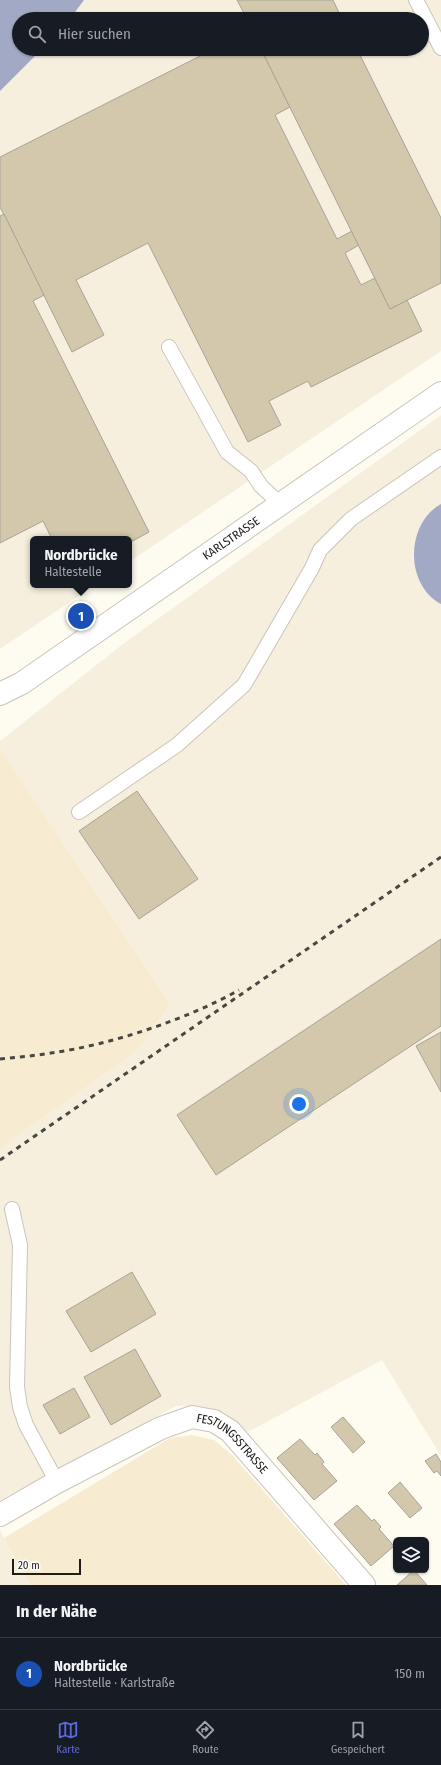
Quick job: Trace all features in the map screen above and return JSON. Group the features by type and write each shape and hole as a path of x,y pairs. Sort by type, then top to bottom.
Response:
{"street":[{"name":"KARLSTRASSE","path":"0,694 22,683 441,393"},
{"name":"KARLSTRASSE","path":"0,706 22,683"},
{"name":"FESTUNGSSTRASSE","path":"0,1515 57,1482 161,1428 192,1417 214,1421 230,1431 364,1585"}],"lane":[{"path":"416,0 422,12"},
{"path":"429,25 441,48"},
{"path":"169,347 227,452 251,471 261,486 280,504"},
{"path":"79,812 177,745 244,685 312,568 320,550 351,519 441,457"},
{"path":"12,1209 20,1245 17,1387 20,1407 26,1426 57,1482"}],"shaded area":[{"path":"84,0 441,0 441,351 132,560 132,536 30,536 30,588 91,588 0,649 0,87 32,56 429,56 429,12 75,12"},
{"path":"441,415 441,1456 382,1360 248,1432 225,1413 200,1406 176,1406 0,1501 0,1148 137,1051 170,1004 0,748 0,741 123,644"},
{"path":"0,748 170,1004 137,1051 0,1148"},
{"path":"192,1435 214,1440 232,1455 346,1585 30,1585 4,1538 170,1438"},
{"path":"0,1530 4,1538 30,1585 0,1585"}],"water":[{"path":"0,0 84,0 75,12 12,12 12,56 35,56 0,91"},
{"path":"441,504 441,604 429,595 421,583 416,569 414,554 416,539 421,525 429,513"}],"building":[{"path":"237,0 333,0 339,12 243,12"},
{"path":"200,56 264,56 290,107 275,115 337,239 352,231 359,245 345,253 361,285 375,278 390,309 407,300 422,331 311,387 308,381 269,401 281,425 248,442 148,243 76,280 104,335 72,352 0,207 0,157"},
{"path":"264,56 360,56 441,218 441,283 390,309"},
{"path":"4,214 44,295 33,301 149,532 132,541 132,536 50,536 43,521 0,543 0,216"},
{"path":"137,791 198,879 139,919 79,831"},
{"path":"441,939 441,1026 216,1175 177,1115"},
{"path":"441,1032 441,1092 416,1046"},
{"path":"132,1272 156,1314 91,1352 66,1311"},
{"path":"135,1349 161,1396 111,1425 84,1377"},
{"path":"74,1388 90,1417 60,1434 43,1405"},
{"path":"343,1417 365,1442 353,1453 331,1427"},
{"path":"300,1439 315,1455 317,1453 324,1462 322,1464 337,1481 314,1500 277,1458"},
{"path":"436,1454 441,1462 441,1476 437,1471 434,1473 425,1461"},
{"path":"400,1482 422,1508 410,1518 388,1493"},
{"path":"357,1505 372,1521 374,1519 381,1527 379,1529 393,1545 393,1547 371,1566 334,1524"},
{"path":"411,1573 417,1573 427,1585 397,1585"}],"railway":[{"path":"0,1160 441,857"},
{"path":"0,1059 74,1049 123,1037 173,1021 219,1001 239,990"}],"place":[{"name":"Nordbrücke","path":"81,616"}]}
